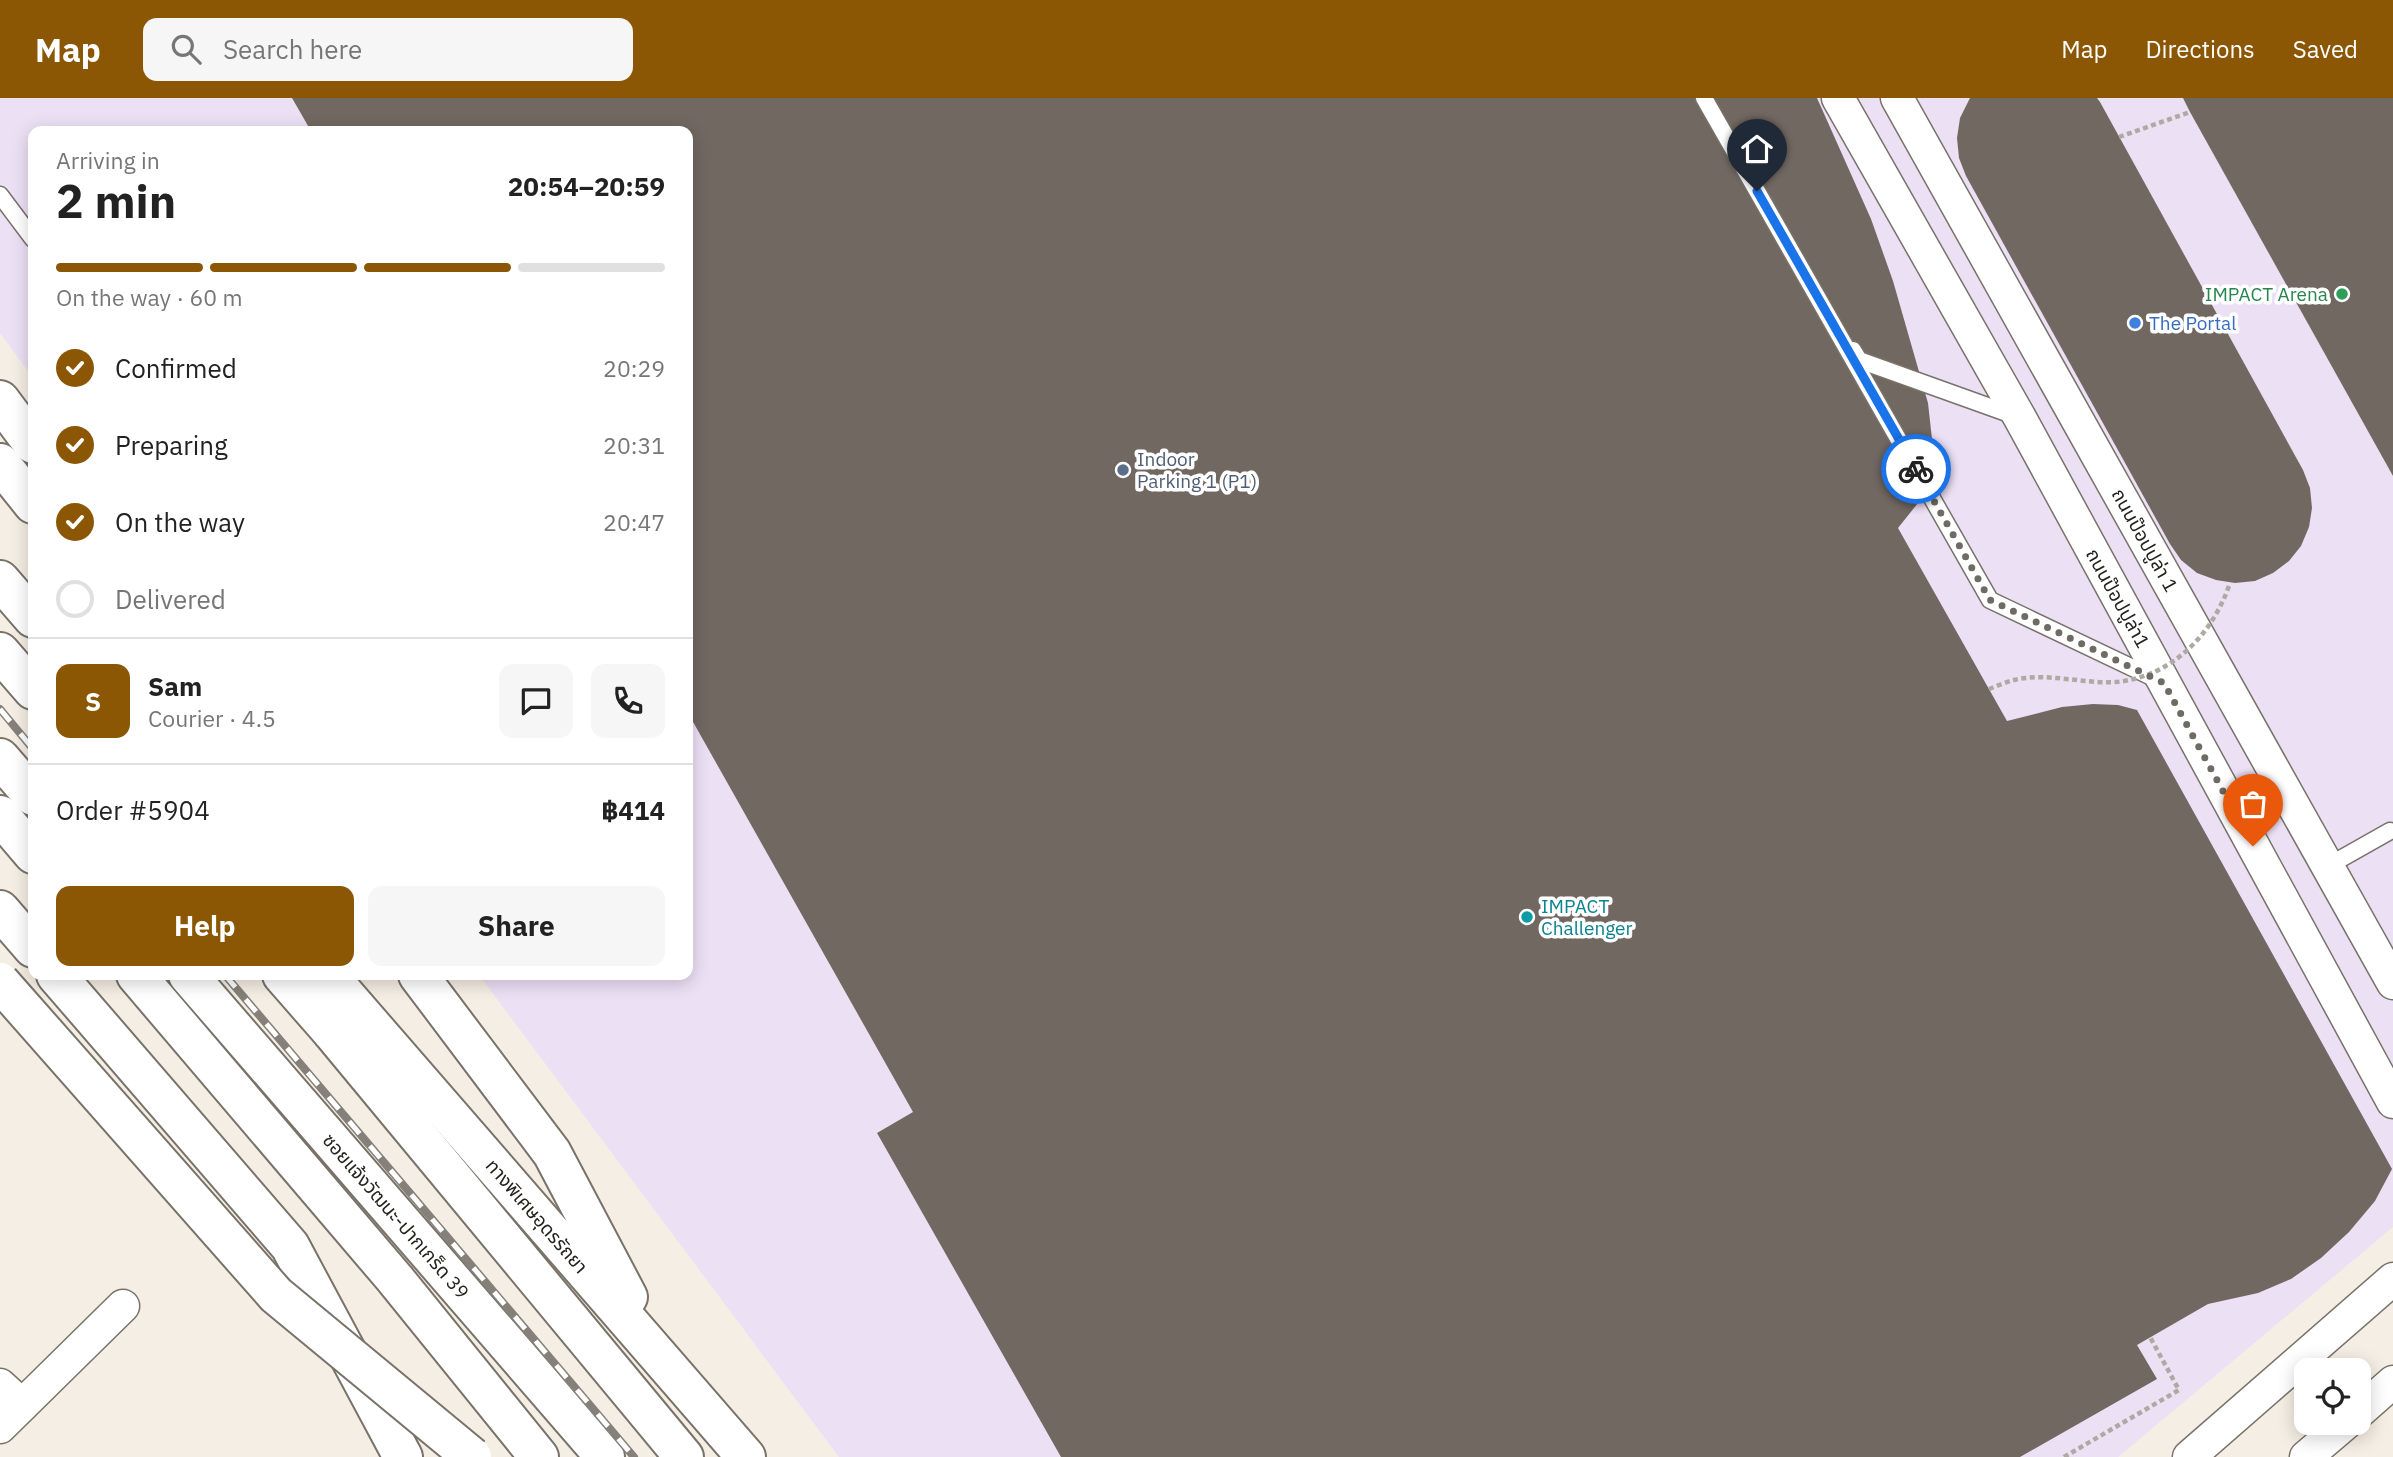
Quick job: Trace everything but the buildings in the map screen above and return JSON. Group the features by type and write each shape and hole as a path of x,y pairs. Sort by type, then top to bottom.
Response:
{"main road":[{"path":"0,400 28,437"},
{"path":"0,463 28,498"},
{"path":"0,580 28,612"},
{"path":"0,652 28,684"},
{"path":"0,758 28,790"},
{"path":"0,815 28,848"},
{"path":"0,910 28,942"},
{"path":"60,980 290,1245 403,1457"},
{"path":"140,980 395,1279 539,1457"},
{"name":"ซอยแจ้งวัฒนะ-ปากเกร็ด 39","path":"192,980 605,1457"},
{"path":"286,980 684,1457"},
{"path":"311,980 331,1031"},
{"name":"ทางพิเศษอุดรรัถยา","path":"332,980 746,1457"},
{"path":"422,980 552,1153 658,1355"},
{"path":"0,982 276,1295 472,1457"}],"street":[{"name":"ถนนป๊อปปูล่า1","path":"1838,98 2020,418 2393,1102"},
{"name":"ถนนป๊อปปูล่า 1","path":"1900,101 2393,983"},
{"path":"2189,1457 2393,1279"},
{"path":"7,1405 122,1306"},
{"path":"2371,1401 2393,1382"},
{"path":"2306,1457 2332,1435"}],"lane":[{"path":"1706,98 1859,360 2020,418"},
{"path":"1706,98 1990,600 2164,683"},
{"path":"0,195 28,232"},
{"path":"2328,866 2390,831"}],"path":[{"path":"2119,137 2190,112"},
{"path":"1989,689 2015,680 2042,677 2115,682 2136,679 2165,668 2184,654 2207,630 2230,583"},
{"path":"2064,1457 2179,1390 2150,1337"}],"shaded area":[{"name":"IMPACT Challenger","path":"0,98 2393,98 2393,1227 2118,1457 839,1457 483,980 693,980 693,126 28,126 28,371 0,333"}],"railway":[{"path":"0,709 28,743"},
{"path":"229,980 634,1457"}],"way so far":[{"path":"1916,469 1990,600 2164,683 2253,846"}],"place":[{"name":"IMPACT Arena","path":"2342,294"},
{"name":"The Portal","path":"2135,323"},
{"name":"Indoor Parking 1 (P1)","path":"1123,470"},
{"name":"IMPACT Challenger","path":"1527,917"}],"route":[{"path":"1757,191 1916,469"}]}
